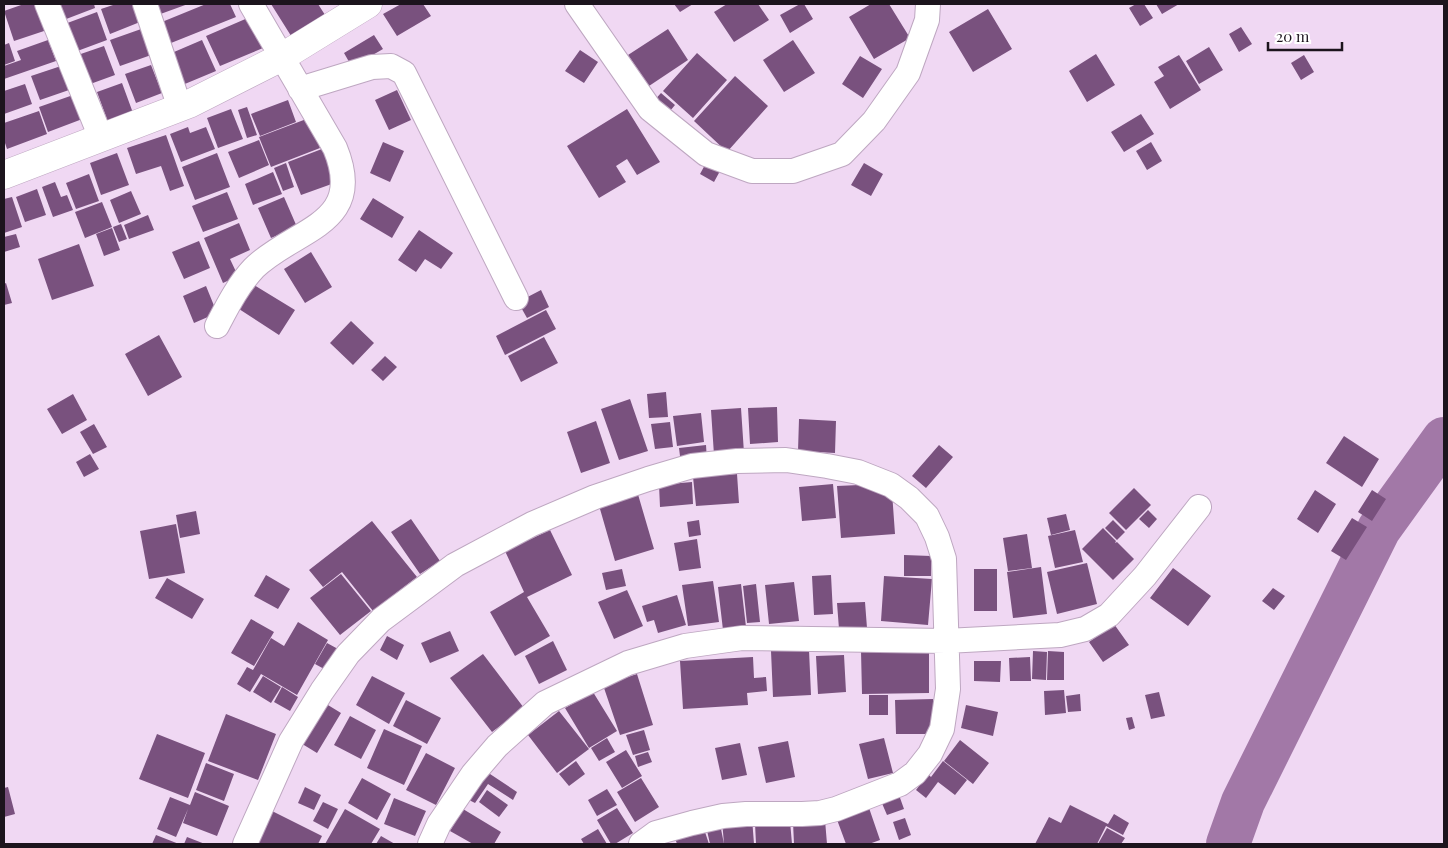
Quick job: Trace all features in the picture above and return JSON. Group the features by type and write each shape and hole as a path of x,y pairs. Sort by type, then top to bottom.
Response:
{"street":[{"path":"47,4 101,138"},
{"path":"145,4 180,108"},
{"path":"217,326 233,295 254,268 270,255 331,215 340,199 344,180 341,163 335,148 251,4"},
{"path":"4,175 180,108 282,57 368,4"},
{"path":"577,4 650,110 706,154 752,171 793,171 842,154 874,121 908,73 927,20 928,4"},
{"path":"300,89 372,67 391,66 404,73 516,298"},
{"path":"245,844 291,741 348,654 381,620 455,565 523,529 595,497 648,478 692,466 737,461 786,460 858,472 891,485 909,498 927,516 937,537 944,559 948,689 942,729 930,754 915,773 900,784 836,809 820,813 723,816 656,833 641,844"},
{"path":"430,844 440,824 473,774 496,746 545,703 628,663 685,646 742,638 946,641 1060,635 1085,629 1109,615 1145,576 1199,508"}],"building":[{"path":"24,4 38,4 47,30 14,41 4,11"},
{"path":"54,4 94,4 95,8 61,21"},
{"path":"116,4 139,4 145,20 110,34 101,9"},
{"path":"150,4 188,4 155,16"},
{"path":"206,4 230,4 236,17 166,45 157,24"},
{"path":"271,4 318,4 327,18 293,39"},
{"path":"401,4 423,4 431,16 397,36 383,14"},
{"path":"674,4 693,4 680,12"},
{"path":"727,4 758,4 769,20 734,42 714,12"},
{"path":"800,4 804,4 813,19 790,33 780,15"},
{"path":"871,4 889,4 910,38 874,59 849,17"},
{"path":"1136,4 1144,4 1153,18 1140,26 1129,8"},
{"path":"1156,4 1179,4 1162,14"},
{"path":"988,9 1012,49 973,72 949,32"},
{"path":"97,12 107,40 72,53 62,25"},
{"path":"250,17 263,48 220,66 206,36"},
{"path":"1241,27 1252,44 1239,52 1229,34"},
{"path":"144,28 154,54 120,66 110,40"},
{"path":"668,29 688,60 649,86 628,55"},
{"path":"374,35 383,49 352,67 344,53"},
{"path":"48,40 56,61 4,79 4,66 21,60 17,51"},
{"path":"202,40 216,71 180,86 167,55"},
{"path":"793,40 815,73 784,92 763,60"},
{"path":"9,43 15,61 4,65 4,45"},
{"path":"104,46 115,75 82,87 72,57"},
{"path":"1209,47 1223,70 1199,84 1186,61"},
{"path":"580,50 598,62 584,83 565,71"},
{"path":"697,53 727,80 693,118 663,91"},
{"path":"1096,54 1115,85 1087,102 1069,71"},
{"path":"1179,55 1201,90 1170,109 1154,82 1164,76 1158,67"},
{"path":"1304,55 1314,72 1301,80 1291,63"},
{"path":"860,56 882,69 863,98 842,84"},
{"path":"151,65 162,93 136,103 125,74"},
{"path":"61,66 69,90 40,100 31,76"},
{"path":"735,76 768,106 727,152 694,121"},
{"path":"122,83 133,113 108,122 97,92"},
{"path":"25,84 32,104 4,114 4,91"},
{"path":"397,90 411,120 389,130 375,100"},
{"path":"661,93 675,105 665,117 651,104"},
{"path":"76,94 85,118 48,132 39,107"},
{"path":"288,100 296,122 260,136 251,114"},
{"path":"247,107 257,135 247,138 238,110"},
{"path":"231,109 243,139 218,148 207,118"},
{"path":"627,109 660,162 637,175 627,159 616,166 626,182 599,198 567,146"},
{"path":"39,111 47,134 7,149 4,140 4,123"},
{"path":"1141,114 1154,134 1124,152 1111,132"},
{"path":"309,118 320,148 271,167 259,137"},
{"path":"188,127 190,133 206,127 215,149 181,162 170,134"},
{"path":"166,135 184,186 170,191 161,166 136,174 127,148"},
{"path":"259,140 269,165 239,178 228,152"},
{"path":"383,142 404,151 390,182 370,173"},
{"path":"1151,142 1162,161 1147,170 1136,151"},
{"path":"327,147 340,181 301,195 288,162"},
{"path":"117,153 129,185 101,195 90,163"},
{"path":"217,153 230,187 195,200 182,167"},
{"path":"286,163 294,187 283,191 274,168"},
{"path":"706,163 720,171 714,182 700,174"},
{"path":"864,163 883,174 871,196 851,185"},
{"path":"273,172 282,194 253,205 245,184"},
{"path":"89,174 99,201 76,209 66,183"},
{"path":"55,182 61,197 67,195 73,210 53,217 42,187"},
{"path":"37,189 46,215 25,222 16,197"},
{"path":"131,191 141,214 119,223 110,200"},
{"path":"227,192 238,219 203,232 192,206"},
{"path":"12,197 22,227 4,233 4,199"},
{"path":"284,197 297,227 271,238 258,208"},
{"path":"373,198 404,217 392,238 360,219"},
{"path":"102,202 112,227 85,238 75,212"},
{"path":"148,215 154,230 129,239 124,225"},
{"path":"239,223 250,250 230,259 238,276 223,283 204,238"},
{"path":"121,224 127,239 119,242 113,227"},
{"path":"112,228 120,250 104,256 96,234"},
{"path":"419,230 453,253 441,269 425,259 416,272 398,260"},
{"path":"16,234 20,247 4,252 4,237"},
{"path":"199,241 210,268 184,279 172,252"},
{"path":"79,244 94,286 52,300 38,259"},
{"path":"311,252 332,287 305,303 284,269"},
{"path":"6,283 12,303 4,305 4,284"},
{"path":"254,285 295,310 279,335 239,309"},
{"path":"206,286 217,313 194,323 183,296"},
{"path":"541,290 549,307 527,318 518,302"},
{"path":"546,310 556,329 505,355 496,336"},
{"path":"351,321 374,343 353,365 330,343"},
{"path":"159,335 182,377 148,396 125,354"},
{"path":"544,337 558,363 521,382 508,356"},
{"path":"385,356 397,367 383,381 371,370"},
{"path":"666,392 668,417 649,418 647,394"},
{"path":"73,394 87,420 62,434 47,409"},
{"path":"630,399 648,451 619,460 601,409"},
{"path":"777,407 778,442 750,444 748,408"},
{"path":"741,408 744,453 714,455 711,410"},
{"path":"701,413 704,442 677,446 673,416"},
{"path":"799,419 836,421 835,453 798,451"},
{"path":"596,421 610,463 581,473 567,432"},
{"path":"670,422 673,447 655,449 651,424"},
{"path":"94,424 107,447 93,454 80,432"},
{"path":"1344,436 1379,459 1362,487 1326,463"},
{"path":"706,445 707,461 681,464 679,448"},
{"path":"939,445 953,457 926,488 912,476"},
{"path":"90,454 99,469 84,477 76,462"},
{"path":"737,474 739,503 696,506 693,477"},
{"path":"692,482 693,504 660,507 659,485"},
{"path":"833,484 836,518 802,521 799,487"},
{"path":"881,484 892,492 895,534 841,538 837,486"},
{"path":"1134,488 1151,505 1126,530 1109,513"},
{"path":"1315,490 1336,504 1318,533 1297,519"},
{"path":"1372,490 1386,499 1372,521 1358,512"},
{"path":"637,491 654,549 615,561 598,502"},
{"path":"1148,510 1157,519 1149,528 1139,519"},
{"path":"196,511 200,534 180,538 176,515"},
{"path":"1066,514 1070,530 1051,535 1047,518"},
{"path":"1352,518 1367,527 1346,560 1331,551"},
{"path":"411,519 440,561 420,574 391,532"},
{"path":"699,520 701,535 689,537 687,522"},
{"path":"1113,520 1125,532 1117,540 1105,528"},
{"path":"372,521 417,577 373,611 342,572 323,587 309,570"},
{"path":"176,524 185,573 149,579 140,531"},
{"path":"1103,528 1116,541 1115,543 1117,542 1134,559 1113,580 1082,549"},
{"path":"550,530 572,575 527,597 550,636 515,656 490,612 524,592 505,551"},
{"path":"1075,530 1083,562 1055,568 1048,536"},
{"path":"1027,534 1032,568 1008,571 1003,538"},
{"path":"697,539 701,568 679,571 674,543"},
{"path":"904,555 931,556 931,576 904,576"},
{"path":"1087,563 1097,604 1057,614 1047,572"},
{"path":"1041,567 1047,614 1013,618 1007,572"},
{"path":"1173,568 1211,596 1188,626 1150,598"},
{"path":"622,569 626,586 606,590 602,573"},
{"path":"974,569 997,569 997,611 974,611"},
{"path":"341,574 371,611 340,635 310,598"},
{"path":"266,575 290,589 278,609 254,596"},
{"path":"831,575 833,614 814,615 812,576"},
{"path":"884,576 932,579 928,625 881,621"},
{"path":"167,578 204,599 192,619 155,598"},
{"path":"713,581 719,622 688,626 682,585"},
{"path":"794,582 799,621 769,624 765,585"},
{"path":"741,584 746,627 723,630 718,587"},
{"path":"756,584 760,622 747,623 743,586"},
{"path":"1273,588 1285,596 1274,610 1262,601"},
{"path":"627,590 643,626 614,639 598,602"},
{"path":"677,595 686,625 658,633 654,620 647,622 642,606"},
{"path":"865,602 867,628 839,629 837,603"},
{"path":"251,619 274,632 254,666 231,653"},
{"path":"298,622 328,640 297,695 261,674 250,692 237,684 247,667 253,670 271,638 284,646"},
{"path":"1114,624 1129,645 1103,662 1089,642"},
{"path":"450,631 459,651 430,663 421,643"},
{"path":"387,636 404,645 397,660 380,650"},
{"path":"553,641 567,670 539,684 525,656"},
{"path":"327,643 338,649 326,670 315,664"},
{"path":"809,650 811,695 773,697 771,651"},
{"path":"929,650 929,693 862,694 861,651"},
{"path":"1033,651 1047,652 1046,680 1032,679"},
{"path":"1048,651 1064,652 1064,680 1047,680"},
{"path":"483,654 524,708 492,732 450,678"},
{"path":"844,655 846,692 818,694 816,656"},
{"path":"753,657 754,678 766,677 767,691 747,693 748,705 683,709 680,661"},
{"path":"1030,657 1031,681 1010,681 1009,658"},
{"path":"974,661 1001,661 1000,682 974,681"},
{"path":"637,674 653,725 620,735 603,685"},
{"path":"263,676 281,687 271,703 253,692"},
{"path":"372,676 405,693 389,724 356,705"},
{"path":"282,687 298,697 290,711 274,702"},
{"path":"1064,690 1066,713 1045,715 1044,691"},
{"path":"593,692 617,731 589,748 565,708"},
{"path":"1159,692 1165,716 1151,719 1145,695"},
{"path":"1080,694 1081,711 1068,712 1066,696"},
{"path":"869,695 888,695 888,715 869,715"},
{"path":"933,699 934,734 896,734 895,700"},
{"path":"406,700 441,718 427,744 393,726"},
{"path":"323,702 341,713 317,753 299,742"},
{"path":"966,705 998,712 993,736 961,728"},
{"path":"559,711 589,749 557,773 528,735"},
{"path":"226,714 276,734 258,780 208,761"},
{"path":"350,716 376,730 361,759 334,745"},
{"path":"1132,717 1135,728 1129,730 1126,718"},
{"path":"384,729 422,746 404,785 367,768"},
{"path":"644,730 650,750 633,755 626,735"},
{"path":"157,734 205,753 188,798 139,779"},
{"path":"607,738 615,752 599,761 591,748"},
{"path":"884,738 893,773 868,779 859,744"},
{"path":"960,740 989,763 973,784 944,761"},
{"path":"788,741 795,777 766,783 758,747"},
{"path":"740,743 747,775 722,780 715,748"},
{"path":"626,750 642,776 622,788 606,762"},
{"path":"648,752 652,762 638,767 635,756"},
{"path":"426,753 455,768 436,805 406,790"},
{"path":"576,761 585,774 569,786 559,774"},
{"path":"943,761 967,780 955,795 938,782 926,798 916,790 928,774 931,777"},
{"path":"206,763 234,774 224,801 196,790"},
{"path":"487,772 517,792 513,800 488,784 475,803 469,800"},
{"path":"362,778 391,794 377,820 348,803"},
{"path":"641,778 659,807 635,822 617,792"},
{"path":"8,787 15,814 4,817 4,788"},
{"path":"305,787 321,795 314,810 298,803"},
{"path":"607,789 617,805 597,816 588,800"},
{"path":"487,790 508,805 499,817 479,802"},
{"path":"195,792 229,806 217,836 183,823 188,809 176,837 157,829 170,797 190,805"},
{"path":"899,795 904,809 887,815 881,801"},
{"path":"394,798 426,811 415,836 384,824"},
{"path":"323,802 338,809 328,829 313,821"},
{"path":"868,805 880,840 869,844 846,844 836,817"},
{"path":"1070,805 1108,824 1114,814 1129,823 1123,835 1106,826 1097,844 1035,844 1049,817 1061,823"},
{"path":"617,808 633,833 615,844 611,844 597,820"},
{"path":"345,809 380,829 371,844 325,844"},
{"path":"463,809 501,832 494,844 473,844 450,831"},
{"path":"270,810 322,836 318,844 253,844"},
{"path":"752,818 754,844 724,844 722,820"},
{"path":"905,818 911,835 899,840 893,822"},
{"path":"825,820 827,844 794,844 793,822"},
{"path":"790,821 792,844 756,844 755,823"},
{"path":"720,824 724,844 710,844 706,826"},
{"path":"703,826 709,844 677,844 674,835"},
{"path":"1107,828 1125,838 1121,844 1098,844"},
{"path":"598,829 607,844 584,844 581,839"},
{"path":"156,835 179,844 152,844"},
{"path":"381,836 395,844 376,844"},
{"path":"187,837 205,844 184,844"}],"waterway":[{"path":"1228,844 1243,802 1379,529 1444,439"}]}
